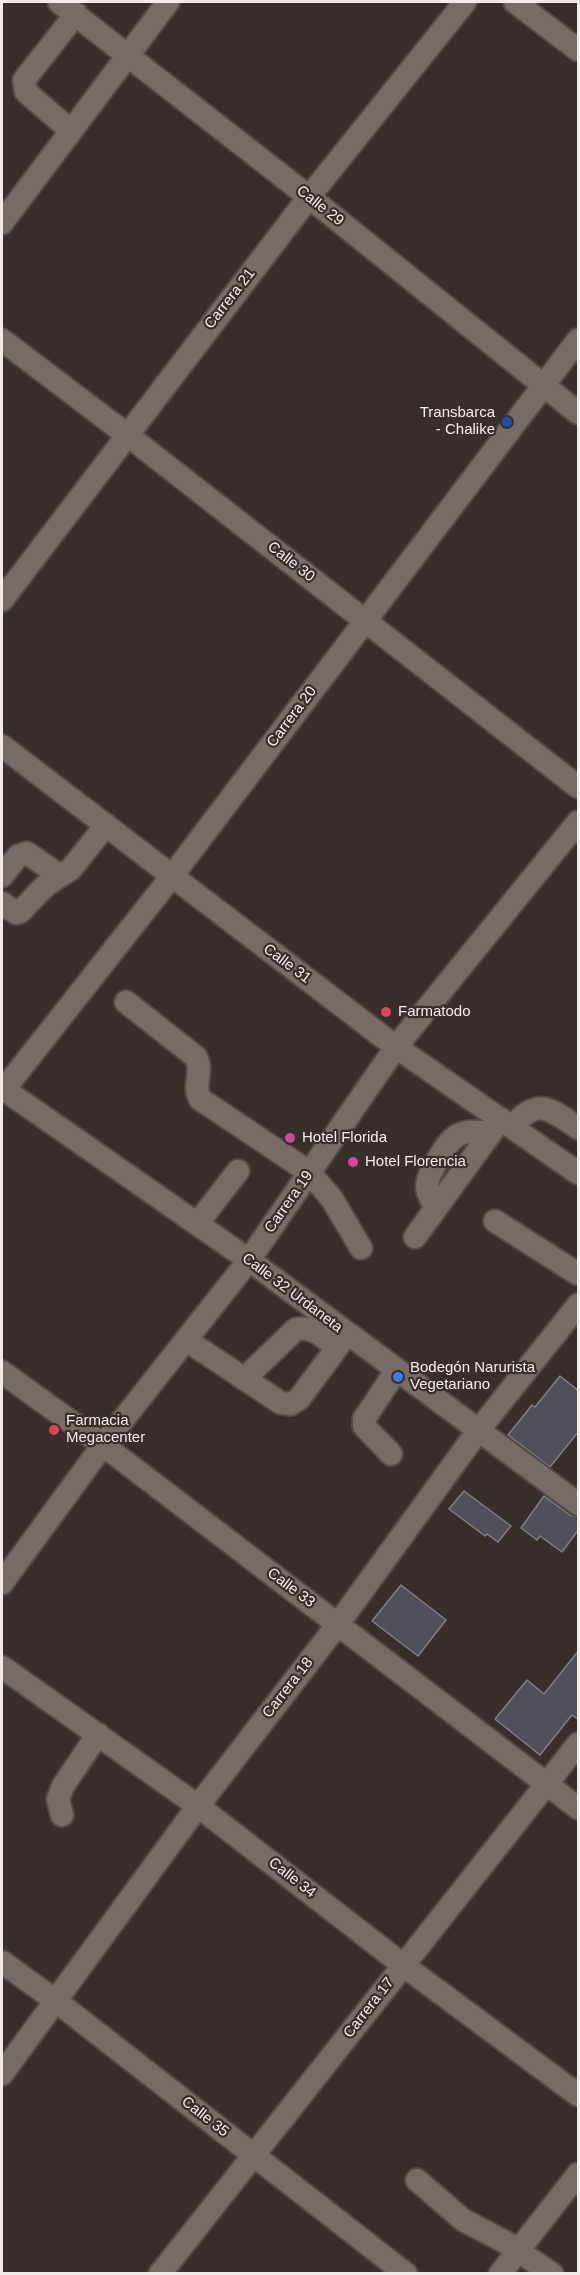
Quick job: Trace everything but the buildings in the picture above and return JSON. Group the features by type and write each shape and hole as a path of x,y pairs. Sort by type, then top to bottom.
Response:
{"street":[{"path":"2,223 168,2"},
{"name":"Carrera 21","path":"2,600 309,196 465,2"},
{"path":"515,2 579,50"},
{"path":"67,8 24,80 24,86 26,92 70,130"},
{"name":"Calle 29","path":"67,8 309,196 579,413"},
{"name":"Calle 30","path":"2,340 366,619 579,787"},
{"name":"Carrera 20","path":"2,1090 172,876 579,340"},
{"name":"Calle 31","path":"2,746 501,1126 579,1173"},
{"name":"Carrera 19","path":"2,1583 104,1445 249,1260 396,1047 571,848 579,822"},
{"path":"2,903 16,913 20,912 46,885 71,869 106,825"},
{"path":"2,876 18,856 27,853 59,875"},
{"path":"126,1002 196,1058 200,1069 196,1087 200,1099 309,1172 332,1198 361,1248"},
{"name":"Calle 32 Urdaneta","path":"2,1090 249,1260 342,1340 396,1371 579,1504"},
{"path":"415,1237 436,1208 427,1186 444,1150 459,1135 501,1126 533,1108 548,1108 576,1121"},
{"path":"197,1224 238,1171"},
{"path":"495,1221 579,1274"},
{"name":"Carrera 18","path":"2,2074 198,1806 338,1624 478,1431 579,1305"},
{"path":"186,1340 244,1379 281,1403 291,1404 299,1399 342,1340 305,1328 296,1329 244,1379"},
{"path":"391,1454 364,1426 364,1419 396,1371"},
{"name":"Calle 33","path":"2,1372 104,1445 579,1808"},
{"name":"Calle 34","path":"2,1667 198,1806 403,1965 579,2095"},
{"path":"62,1815 58,1799 63,1786 98,1734"},
{"name":"Carrera 17","path":"160,2274 579,1744"},
{"name":"Calle 35","path":"2,1962 56,2001 406,2274"},
{"path":"417,2180 463,2220 519,2251 552,2274"},
{"path":"500,2274 576,2184"}],"place":[{"name":"Transbarca - Chalike","path":"507,422"},
{"name":"Farmatodo","path":"386,1012"},
{"name":"Hotel Florida","path":"290,1138"},
{"name":"Hotel Florencia","path":"353,1162"},
{"name":"Bodegón Narurista Vegetariano","path":"398,1377"},
{"name":"Farmacia Megacenter","path":"54,1430"}]}
